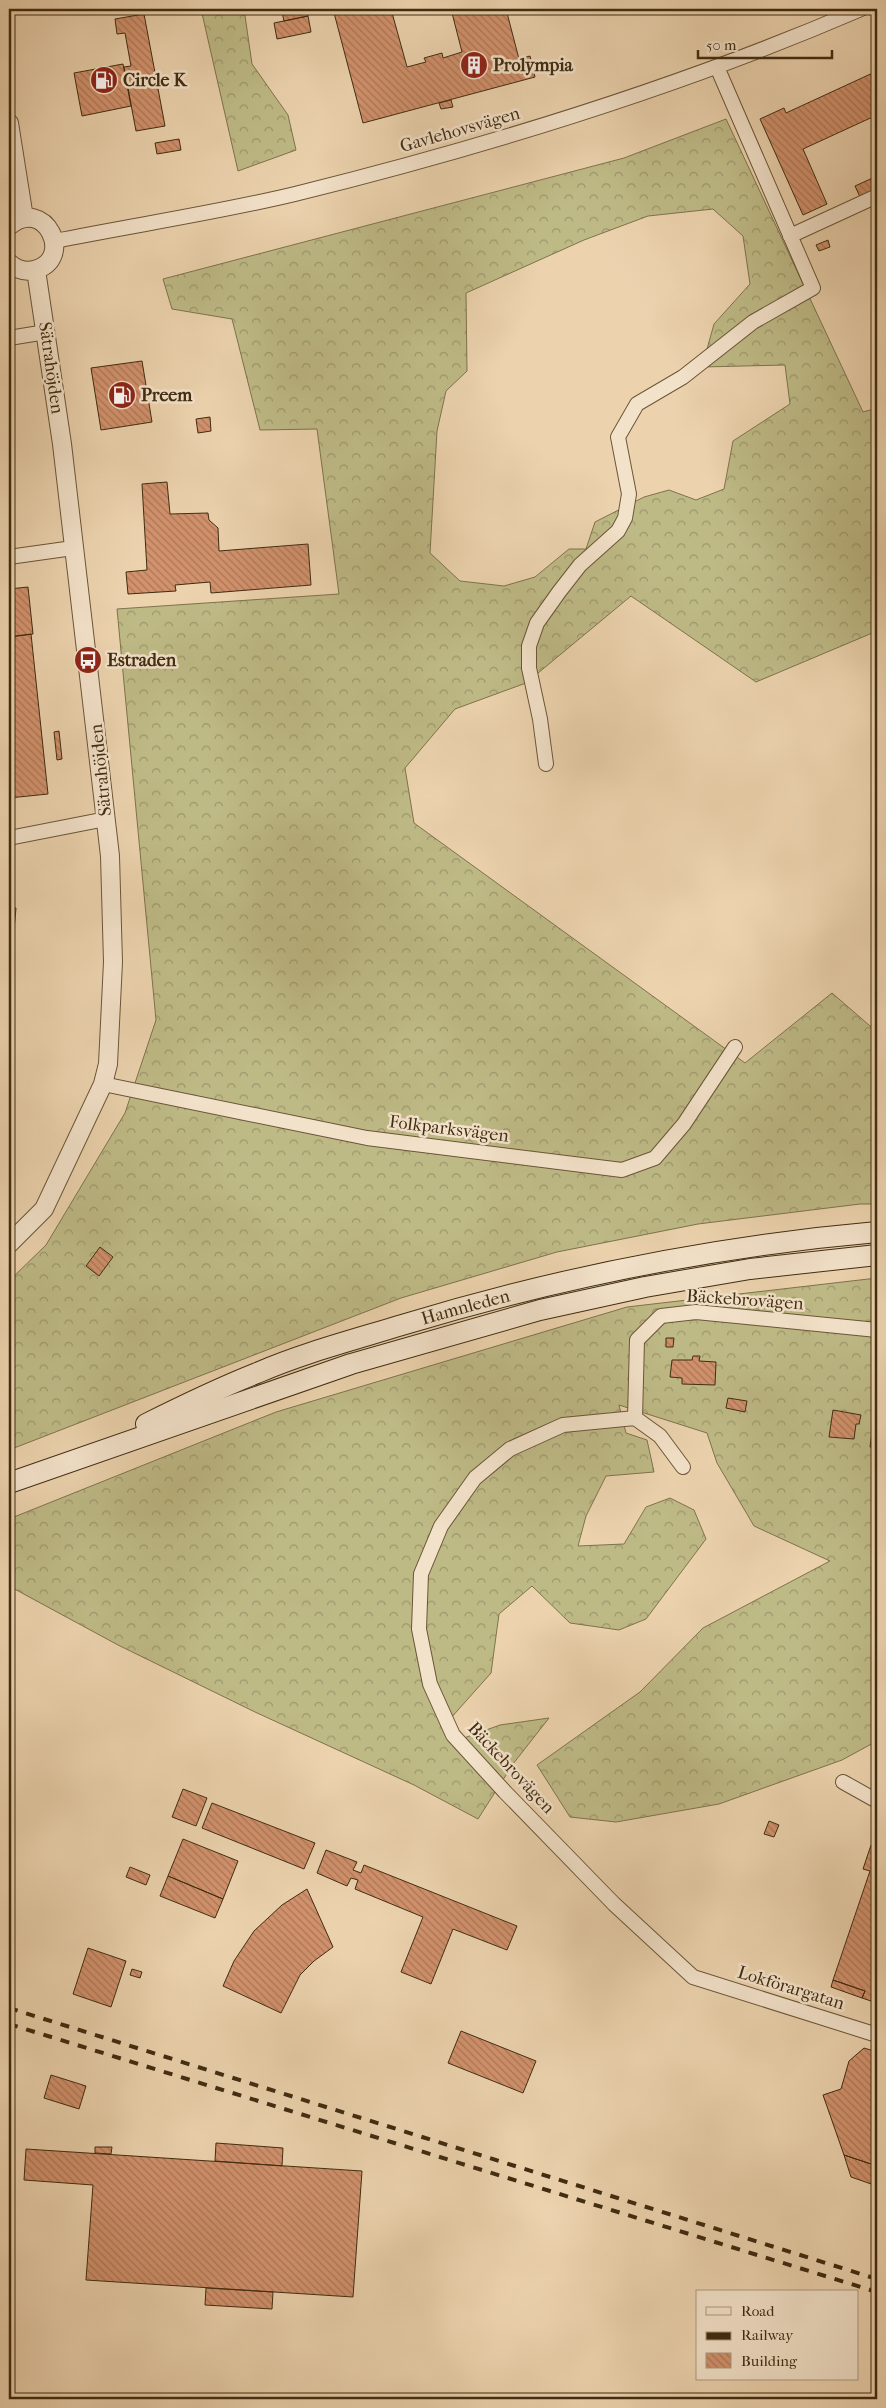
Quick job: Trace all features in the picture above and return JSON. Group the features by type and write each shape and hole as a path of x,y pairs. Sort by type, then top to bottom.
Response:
{"main road":[{"name":"Hamnleden","path":"77,1458 258,1372 427,1317 533,1288 637,1266 742,1247 877,1232"},
{"name":"Hamnleden","path":"9,1483 351,1364 540,1310 645,1287 750,1269 877,1255"}],"street":[{"name":"Gavlehovsvägen","path":"54,241 293,194 562,121 717,68 861,9"},
{"path":"546,764 540,719 529,668 529,646 537,623 580,565 618,531 625,518 629,494 618,437 637,404 683,377 753,322 813,288 717,68"},
{"path":"9,123 16,222 32,218 47,226 54,241 52,256 48,262 36,270 20,270 9,263"},
{"path":"790,236 877,196"},
{"name":"Sätrahöjden","path":"9,1244 44,1209 103,1084 108,1064 113,962 110,856 91,681 46,332 36,270"},
{"path":"9,338 46,332"},
{"path":"9,557 73,548"},
{"path":"9,838 106,819"},
{"name":"Folkparksvägen","path":"103,1084 367,1138 622,1170 655,1158 684,1124 735,1047"},
{"name":"Bäckebrovägen","path":"693,1977 614,1904 505,1792 453,1735 430,1684 418,1630 421,1574 441,1526 476,1478 510,1449 563,1425 635,1418 637,1340 661,1316 696,1312 877,1330"},
{"path":"635,1418 660,1436 683,1467"},
{"path":"844,1782 877,1801"},
{"name":"Lokförargatan","path":"693,1977 877,2035"}],"green space":[{"path":"201,9 244,9 252,64 288,115 296,150 238,171"},
{"path":"726,119 863,412 877,408 877,631 756,682 631,596 526,683 455,709 405,768 414,823 745,1063 832,993 877,1032 877,1204 860,1204 698,1224 557,1252 401,1298 9,1450 9,1281 46,1245 125,1113 156,1020 117,609 339,594 317,429 260,430 232,319 172,309 163,279 624,158","holes":["713,209 743,236 750,284 714,324 702,367 785,365 790,404 733,441 724,489 696,500 669,490 644,497 595,522 586,549 569,549 535,577 504,586 460,581 430,553 437,431 446,391 467,371 466,293 584,240 648,216"]},
{"path":"877,1278 877,1741 842,1760 719,1804 616,1822 570,1817 537,1765 640,1692 703,1628 830,1561 754,1526 717,1463 707,1433 619,1405 626,1433 647,1440 654,1472 606,1476 586,1516 578,1546 624,1544 646,1507 670,1498 694,1510 706,1539 646,1619 619,1630 570,1623 532,1586 499,1614 491,1673 442,1728 453,1742 500,1725 549,1718 513,1764 478,1819 414,1785 255,1712 118,1645 9,1586 9,1519 276,1412 627,1307"}],"building":[{"path":"306,9 308,16 284,21 282,12"},
{"name":"Prolympia","path":"333,9 391,9 407,67 426,62 424,58 442,53 443,58 462,52 451,9 506,9 519,59 530,56 535,77 363,123"},
{"path":"144,14 165,126 136,131 124,67 131,66 125,33 117,34 115,19"},
{"path":"308,16 311,32 277,39 274,23"},
{"path":"123,64 131,106 82,116 74,73"},
{"path":"877,71 877,115 803,149 827,204 803,215 760,119 784,108 786,113"},
{"path":"451,100 453,107 441,109 439,103"},
{"path":"179,139 181,150 157,154 155,143"},
{"path":"877,176 877,189 860,197 855,186"},
{"path":"828,240 830,247 819,251 816,245"},
{"name":"Preem","path":"142,361 152,422 101,430 91,368"},
{"path":"210,417 211,431 198,433 196,419"},
{"path":"167,482 170,514 208,513 209,520 218,528 219,551 308,544 311,585 211,593 210,582 175,585 176,591 128,594 126,572 147,570 142,484"},
{"path":"28,587 33,634 9,637 9,589"},
{"path":"31,634 48,794 9,798 9,637"},
{"path":"59,731 62,759 57,760 54,732"},
{"path":"9,882 12,883 10,907 16,908 12,952 9,952"},
{"path":"100,1247 113,1257 99,1276 86,1266"},
{"path":"666,1338 674,1338 673,1347 666,1347"},
{"path":"693,1356 700,1356 699,1361 716,1362 715,1385 682,1384 682,1378 670,1377 672,1360 692,1360"},
{"path":"728,1398 747,1401 745,1412 726,1408"},
{"path":"833,1410 861,1415 859,1424 856,1424 854,1439 829,1437"},
{"path":"877,1420 877,1448 870,1447 873,1425 876,1425"},
{"path":"183,1789 207,1798 196,1826 172,1817"},
{"path":"212,1803 315,1843 304,1869 202,1828"},
{"path":"769,1821 779,1825 774,1837 764,1834"},
{"path":"183,1839 238,1861 223,1899 168,1876"},
{"path":"871,1845 877,1847 877,2003 862,1998 865,1991 833,1980 870,1871 863,1869"},
{"path":"326,1850 357,1862 353,1870 361,1873 364,1865 517,1926 507,1950 453,1929 431,1984 401,1972 423,1917 355,1889 358,1880 351,1878 347,1886 317,1873"},
{"path":"130,1867 150,1875 146,1885 126,1877"},
{"path":"168,1876 223,1899 215,1918 160,1896"},
{"path":"307,1889 333,1947 314,1961 300,1975 281,2013 223,1986 234,1961 254,1931 282,1905"},
{"path":"88,1948 126,1961 111,2007 73,1994"},
{"path":"132,1969 142,1972 140,1978 130,1975"},
{"path":"833,1980 865,1991 862,1998 831,1987"},
{"path":"461,2031 536,2061 523,2093 448,2063"},
{"path":"864,2048 877,2052 877,2166 844,2155 823,2095 841,2089 849,2061"},
{"path":"51,2075 86,2086 79,2109 44,2098"},
{"path":"216,2143 283,2148 282,2166 215,2161"},
{"path":"95,2147 112,2147 111,2154 95,2153"},
{"path":"26,2149 362,2171 353,2297 86,2280 93,2185 24,2180"},
{"path":"844,2155 877,2166 877,2186 851,2177"},
{"path":"206,2288 273,2292 272,2309 205,2305"}],"railway":[{"path":"9,2008 877,2279"},
{"path":"9,2024 877,2292"}],"place":[{"name":"Prolympia","path":"474,65"},
{"name":"Circle K","path":"104,80"},
{"name":"Preem","path":"122,395"},
{"name":"Estraden","path":"88,660"}]}
